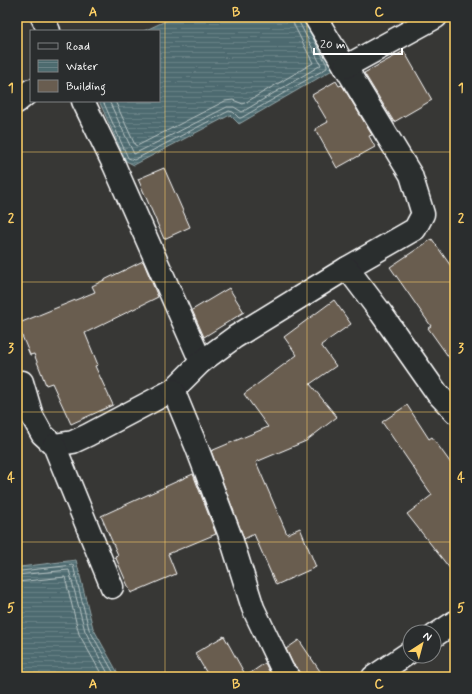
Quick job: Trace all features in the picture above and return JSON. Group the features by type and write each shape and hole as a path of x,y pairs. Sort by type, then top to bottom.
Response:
{"street":[{"path":"42,17 48,30"},
{"path":"54,445 73,442 173,390 201,362 235,337 347,268 415,229 422,214 411,175 315,17"},
{"path":"345,67 436,17"},
{"path":"17,102 30,91"},
{"path":"83,102 114,165 201,362"},
{"path":"347,268 437,393 455,412"},
{"path":"19,377 32,416 42,434 54,445 112,587"},
{"path":"173,390 231,538 253,608 283,671 289,677"},
{"path":"442,631 455,622"},
{"path":"373,677 402,657"}],"water":[{"path":"174,17 306,17 334,69 239,124 230,115 134,165 126,161 99,102 160,102 160,30 146,30"},
{"path":"76,560 93,628 120,677 17,677 17,565 20,567"}],"building":[{"path":"404,51 432,100 394,122 364,73"},
{"path":"336,81 339,86 342,85 372,135 369,136 375,147 337,168 315,129 328,122 312,95"},
{"path":"164,168 190,227 164,239 138,179"},
{"path":"432,239 455,272 455,366 428,328 431,326 390,267"},
{"path":"143,261 158,297 85,333 98,365 95,366 113,405 71,424 52,383 46,385 34,354 30,355 17,324 95,292 92,286"},
{"path":"229,288 244,312 204,337 192,310"},
{"path":"334,300 351,324 321,345 336,366 310,384 337,417 306,441 256,462 287,534 300,528 316,567 276,585 254,534 244,539 211,451 268,427 244,394 297,355 284,337"},
{"path":"407,405 429,439 432,437 455,469 455,575 407,514 432,495 382,422"},
{"path":"193,474 216,534 168,554 176,574 131,593 115,556 118,555 101,516"},
{"path":"224,636 246,676 265,663 272,677 209,677 195,653"},
{"path":"299,640 324,677 301,677 301,673 293,664 286,649"}]}
